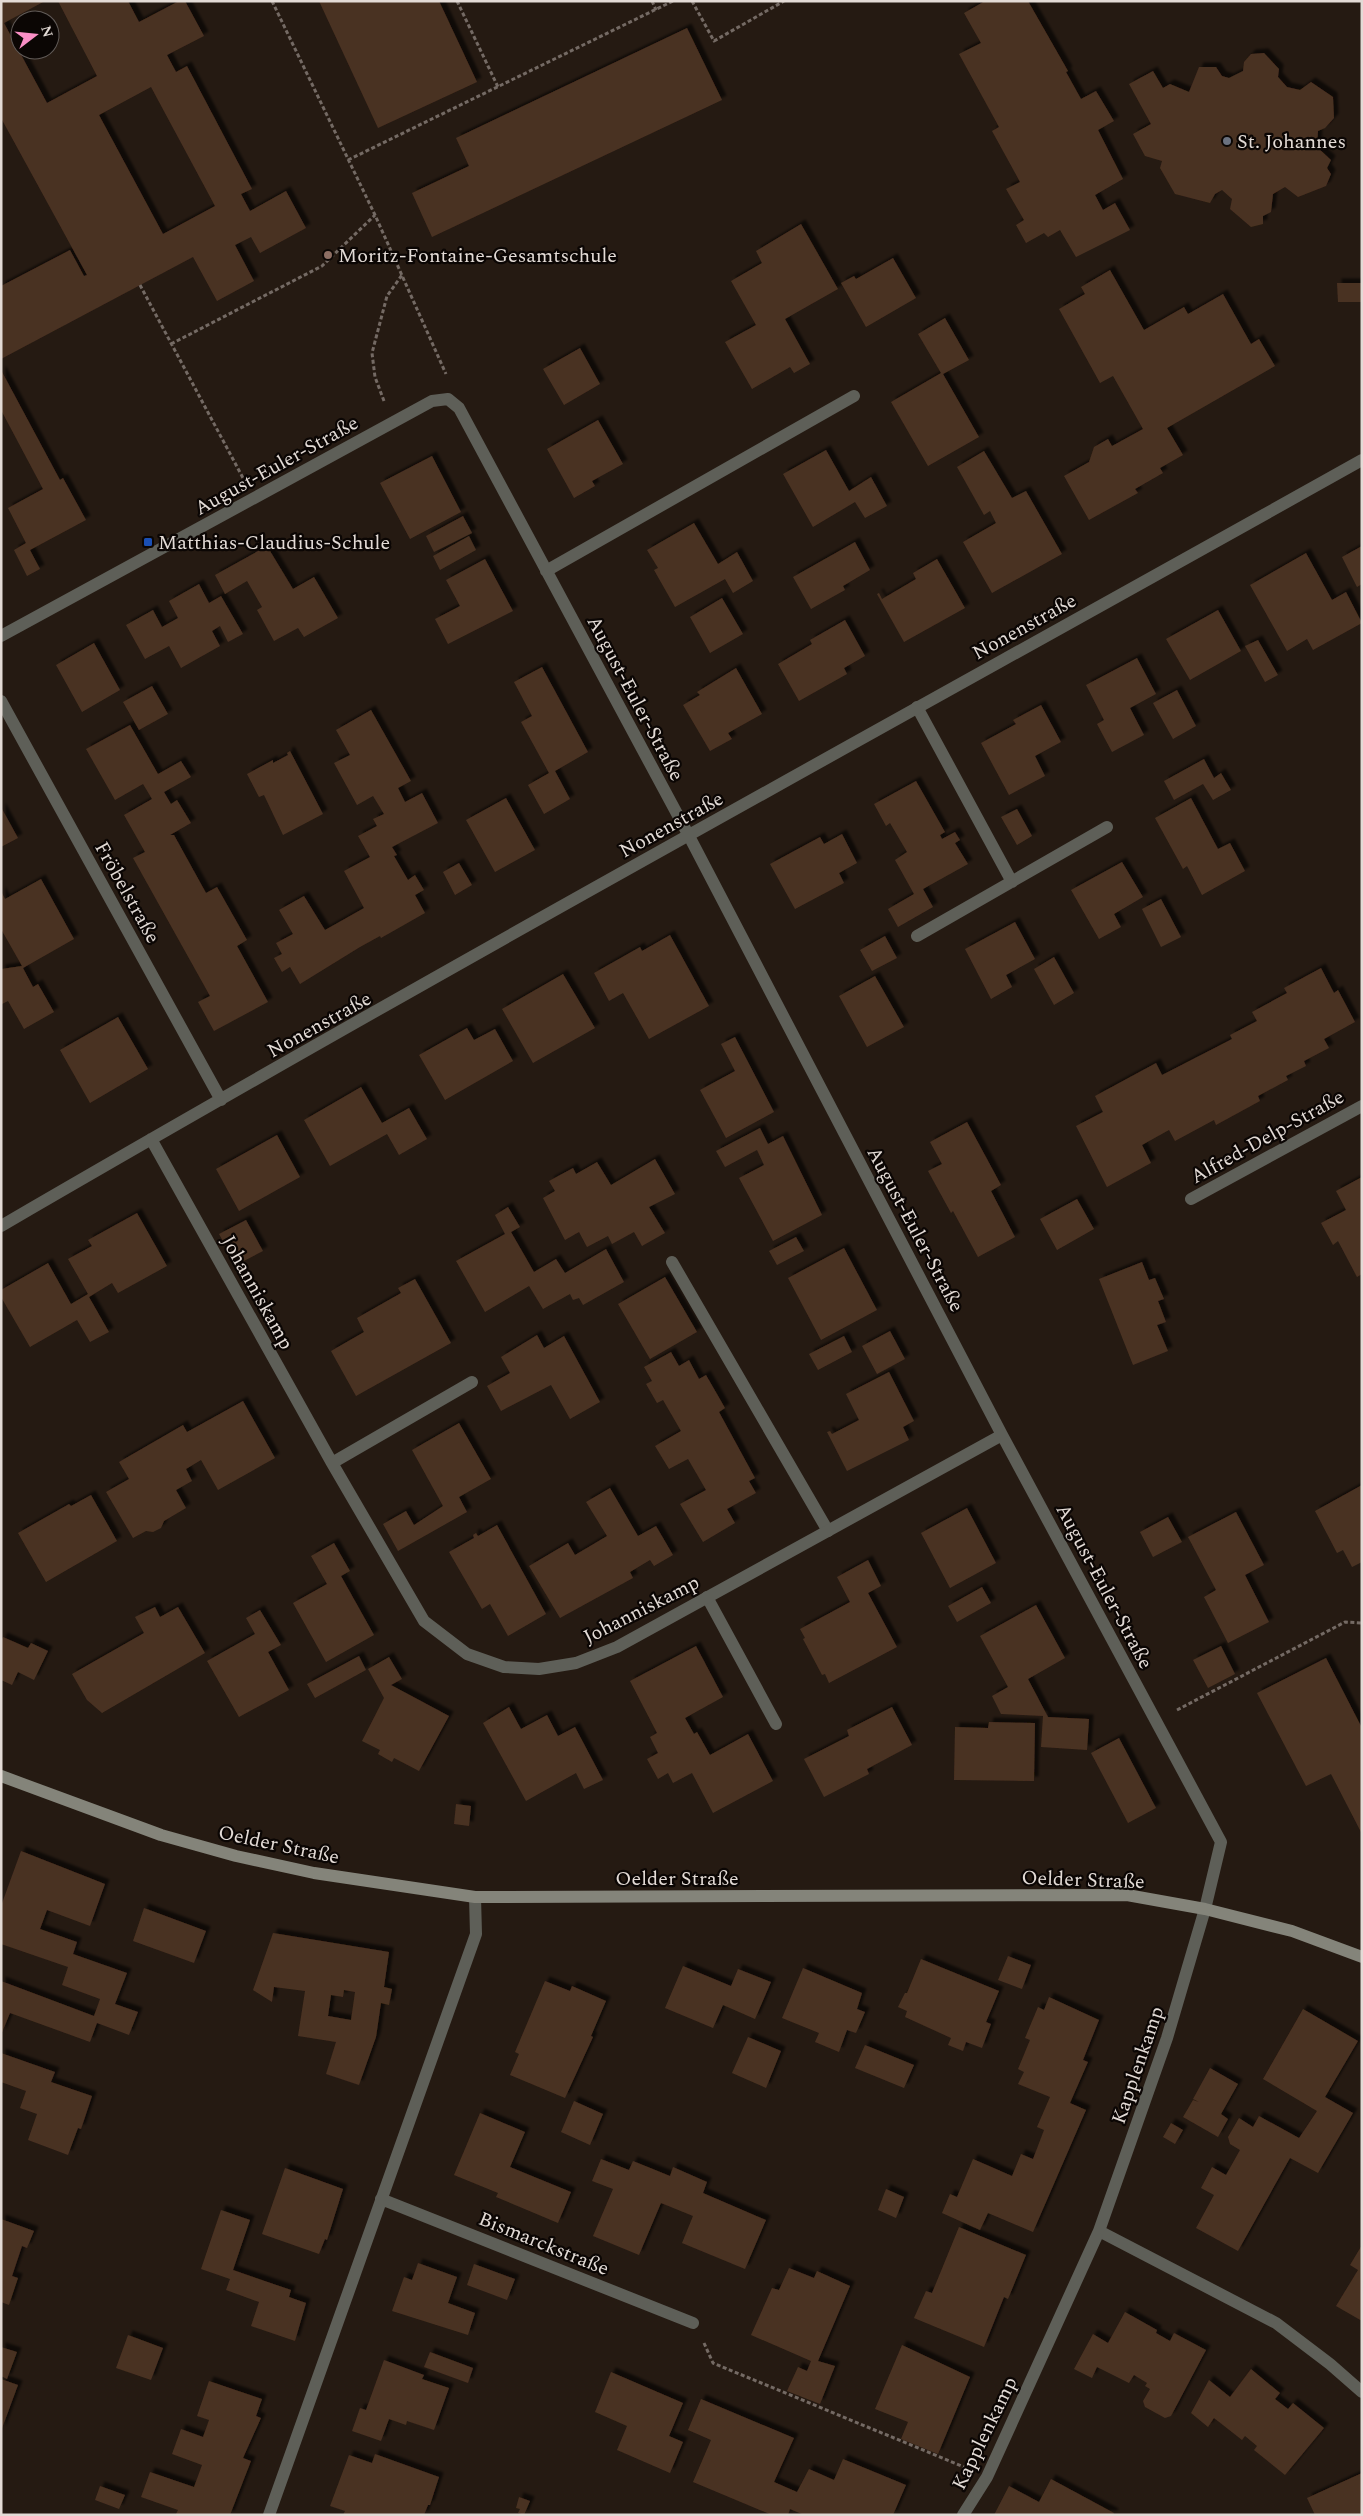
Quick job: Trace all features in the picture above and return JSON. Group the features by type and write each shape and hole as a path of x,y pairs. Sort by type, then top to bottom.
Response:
{"street":[{"path":"546,571 854,396"},
{"name":"August-Euler-Straße","path":"1,636 432,401 448,399 459,408 689,836 1002,1435 1221,1842 1206,1909"},
{"name":"Nonenstraße","path":"1,1226 151,1139 917,707 1362,460"},
{"name":"Fröbelstraße","path":"1,701 222,1100"},
{"path":"917,707 1012,882"},
{"path":"916,936 1107,827"},
{"name":"Alfred-Delp-Straße","path":"1191,1199 1362,1106"},
{"name":"Johanniskamp","path":"151,1139 332,1463 424,1621 467,1654 504,1667 540,1669 576,1663 617,1648 1002,1435"},
{"path":"672,1262 828,1531"},
{"path":"332,1463 472,1382"},
{"path":"707,1597 776,1724"},
{"name":"Oelder Straße","path":"1,1776 161,1835 236,1856 314,1873 475,1897 1127,1895 1206,1909 1292,1931 1362,1957"},
{"path":"268,2515 476,1934 475,1897"},
{"name":"Kapplenkamp","path":"963,2515 987,2477 1100,2231 1167,2038 1206,1909"},
{"name":"Bismarckstraße","path":"380,2199 693,2323"},
{"path":"1100,2231 1276,2323 1330,2364 1362,2392"}],"path":[{"path":"272,1 375,215 446,371"},
{"path":"457,1 498,87"},
{"path":"652,1 656,10"},
{"path":"348,160 674,1"},
{"path":"692,1 714,41 784,1"},
{"path":"171,344 322,266 375,215"},
{"path":"394,422 375,378 372,353 387,296 402,275"},
{"path":"140,285 253,498"},
{"path":"1157,1720 1345,1622 1362,1623"},
{"path":"693,2323 713,2363 987,2477"}],"building":[{"path":"1,1 45,1 28,10 10,10 10,20 4,23 10,34 10,60 24,60 47,103 97,76 58,1 128,1 139,22 179,1 185,1 204,36 167,55 176,72 187,66 252,189 241,194 250,211 286,191 306,228 260,253 251,237 235,245 254,281 217,301 193,257 1,359 1,286 70,250 84,276 87,275 1,118","holes":["151,87 215,206 163,234 99,115"]},
{"path":"319,1 439,1 477,82 378,128"},
{"path":"985,1 1028,1 1068,71 1066,72 1081,99 1096,91 1114,121 1098,130 1123,179 1095,195 1103,210 1115,203 1130,230 1076,257 1060,230 1048,237 1044,233 1026,243 1016,225 1024,220 1006,189 1020,182 992,131 999,127 959,54 981,43 964,13"},
{"path":"687,28 722,100 432,237 412,193 469,166 456,138"},
{"name":"St. Johannes","path":"1264,53 1279,69 1278,77 1287,87 1300,90 1311,82 1333,97 1334,118 1325,128 1318,131 1317,147 1331,160 1327,168 1331,174 1326,186 1298,197 1285,187 1273,194 1271,212 1263,216 1263,224 1251,227 1230,209 1232,199 1222,190 1215,194 1210,203 1175,194 1160,168 1162,161 1145,156 1133,134 1151,124 1129,84 1153,71 1163,88 1170,84 1189,92 1199,67 1216,67 1222,76 1229,78 1243,71 1244,62 1251,54"},
{"path":"801,224 838,289 785,319 810,364 794,373 790,367 752,389 725,342 756,325 731,281 762,263 756,251"},
{"path":"893,258 916,298 866,327 841,283 854,276 856,279"},
{"path":"1110,270 1144,330 1184,307 1188,314 1223,294 1251,344 1259,339 1275,366 1167,428 1183,455 1160,468 1163,473 1135,489 1138,493 1089,520 1064,476 1089,462 1094,447 1108,439 1112,446 1143,429 1113,376 1100,383 1059,309 1085,294 1081,287"},
{"path":"1337,283 1362,283 1362,302 1338,302"},
{"path":"945,318 969,360 943,374 979,437 928,466 891,402 941,373 918,334"},
{"path":"580,348 600,384 564,405 543,369"},
{"path":"1,370 60,480 63,478 86,520 30,550 40,569 27,576 14,550 26,543 8,508 43,489 1,410"},
{"path":"598,420 623,464 592,481 595,486 574,498 547,449"},
{"path":"826,450 849,491 871,477 887,506 865,518 855,502 813,527 783,474"},
{"path":"984,451 1012,498 1026,491 1062,554 992,593 963,542 996,523 990,511 984,515 957,467"},
{"path":"432,456 461,512 410,539 380,483"},
{"path":"463,516 472,533 434,552 426,536"},
{"path":"694,523 718,564 737,552 753,581 733,593 725,579 675,607 654,570 658,568 647,550"},
{"path":"469,536 476,550 440,570 433,556"},
{"path":"855,542 870,570 843,586 845,590 811,609 793,577"},
{"path":"267,546 293,589 314,577 338,618 304,637 298,628 274,641 257,610 262,607 247,581 225,594 215,575"},
{"path":"1362,546 1362,584 1357,587 1342,557"},
{"path":"1306,553 1332,600 1346,592 1362,623 1313,650 1307,639 1287,651 1250,585"},
{"path":"485,559 513,611 448,644 435,619 460,606 446,580"},
{"path":"937,559 965,608 904,642 877,594 879,593 882,599 916,579 913,573"},
{"path":"199,584 209,603 221,596 243,634 228,642 220,626 212,631 220,646 181,668 169,646 145,659 126,625 153,610 162,627 178,618 169,601"},
{"path":"722,598 743,634 710,653 690,617"},
{"path":"1218,610 1241,651 1190,680 1166,639"},
{"path":"845,620 865,656 844,668 847,674 799,701 778,664 812,644 810,640"},
{"path":"1258,640 1278,675 1265,682 1245,646"},
{"path":"94,643 120,690 82,712 56,665"},
{"path":"1137,658 1156,694 1130,708 1144,735 1112,752 1097,724 1104,720 1086,685"},
{"path":"542,667 588,752 555,771 570,799 544,814 528,785 549,773 521,722 532,716 514,682"},
{"path":"736,668 762,714 728,733 732,739 710,751 683,705 700,695 697,692"},
{"path":"152,686 168,714 139,730 123,702"},
{"path":"1177,690 1196,726 1173,739 1153,703"},
{"path":"1041,705 1061,742 1035,756 1045,776 1009,795 981,743 1016,724 1013,720"},
{"path":"371,710 411,781 398,788 405,802 422,793 438,823 392,847 397,855 394,856 408,880 415,875 424,890 415,895 425,913 381,938 380,936 360,947 300,984 290,967 282,972 274,958 282,954 276,943 293,934 279,910 304,896 325,930 364,908 344,871 370,857 358,836 377,826 373,819 384,814 373,796 357,805 334,763 350,755 336,730"},
{"path":"130,725 158,774 181,761 191,777 164,792 171,804 177,800 191,823 170,835 174,835 206,893 217,887 247,940 237,946 268,1002 214,1031 198,1002 210,996 133,858 145,852 124,815 152,799 143,784 115,800 86,749"},
{"path":"290,751 323,814 283,835 264,795 259,797 247,774 273,760 273,763 288,755 287,753"},
{"path":"1204,759 1214,778 1221,773 1231,790 1213,800 1203,784 1174,800 1164,781"},
{"path":"916,781 945,832 940,835 942,839 955,832 960,840 955,843 968,864 923,889 933,907 898,927 888,909 914,894 895,860 907,852 890,823 886,826 874,804"},
{"path":"506,798 535,850 495,872 466,820"},
{"path":"1191,798 1218,849 1230,843 1245,871 1202,895 1187,866 1183,869 1155,818"},
{"path":"1,807 18,838 1,847"},
{"path":"1017,809 1032,836 1017,845 1001,817"},
{"path":"842,834 857,863 839,873 844,883 795,909 770,864 820,837 824,844"},
{"path":"1122,862 1143,897 1114,914 1121,927 1099,939 1071,890"},
{"path":"459,863 472,885 455,895 443,872"},
{"path":"41,879 74,939 23,968 33,987 38,984 54,1012 24,1029 8,1001 2,1004 1,1002 1,969 22,966 1,929 1,891 5,899"},
{"path":"1161,899 1181,937 1161,947 1142,909"},
{"path":"1015,922 1035,959 1006,975 1012,987 991,999 965,949"},
{"path":"670,935 709,1006 649,1039 623,993 609,1001 594,973 640,947 642,951"},
{"path":"885,936 897,958 872,971 860,950"},
{"path":"1054,957 1074,993 1054,1005 1034,969"},
{"path":"1321,968 1334,993 1338,990 1355,1022 1324,1039 1329,1048 1304,1061 1306,1066 1286,1076 1288,1080 1258,1096 1260,1101 1216,1125 1214,1120 1175,1141 1169,1130 1142,1145 1151,1163 1107,1187 1076,1126 1103,1112 1095,1096 1156,1063 1162,1075 1232,1039 1230,1035 1257,1021 1252,1012 1287,993 1284,988"},
{"path":"563,974 595,1028 533,1063 502,1009"},
{"path":"875,976 904,1027 867,1047 839,996"},
{"path":"118,1017 148,1069 90,1103 60,1050"},
{"path":"467,1028 474,1040 495,1029 513,1061 445,1100 419,1055"},
{"path":"735,1037 774,1112 726,1138 700,1090 735,1071 721,1044"},
{"path":"361,1087 382,1123 409,1108 427,1139 399,1155 387,1134 330,1166 304,1120"},
{"path":"967,1122 1001,1185 991,1191 1015,1237 978,1257 953,1211 951,1213 928,1171 942,1164 930,1142"},
{"path":"760,1128 768,1144 783,1136 822,1215 773,1241 739,1178 764,1165 757,1150 725,1167 716,1151"},
{"path":"277,1135 300,1177 239,1211 216,1169"},
{"path":"655,1159 675,1194 649,1207 665,1233 642,1246 634,1232 612,1244 608,1236 587,1247 579,1232 565,1240 543,1198 555,1191 549,1181 573,1168 576,1174 597,1162 611,1185"},
{"path":"1362,1177 1362,1274 1357,1277 1338,1241 1333,1245 1321,1223 1346,1210 1336,1191"},
{"path":"1077,1199 1094,1229 1057,1250 1040,1219"},
{"path":"508,1207 520,1227 511,1232 534,1272 556,1259 565,1273 606,1249 624,1282 583,1305 579,1298 573,1300 570,1294 543,1309 529,1286 485,1312 456,1261 505,1234 495,1215"},
{"path":"137,1213 167,1266 118,1293 112,1283 89,1297 109,1332 90,1342 77,1320 30,1347 1,1297 1,1290 48,1263 71,1304 88,1294 68,1259 92,1246 88,1240"},
{"path":"246,1220 263,1251 236,1265 219,1234"},
{"path":"796,1237 804,1251 777,1265 769,1251"},
{"path":"844,1248 877,1310 821,1340 788,1278"},
{"path":"1142,1262 1149,1280 1155,1278 1164,1299 1158,1301 1166,1322 1157,1325 1168,1351 1133,1365 1099,1279"},
{"path":"665,1277 697,1332 650,1359 618,1304"},
{"path":"415,1279 451,1343 356,1396 331,1351 364,1332 357,1318 401,1293 398,1288"},
{"path":"890,1331 905,1359 877,1374 862,1346"},
{"path":"537,1335 544,1348 564,1336 600,1402 570,1419 551,1385 501,1411 487,1386 510,1373 501,1357"},
{"path":"844,1336 852,1352 818,1370 809,1354"},
{"path":"671,1352 679,1366 689,1360 699,1379 706,1375 725,1408 719,1412 755,1478 749,1481 756,1493 727,1509 735,1523 703,1542 680,1504 706,1490 688,1459 669,1469 655,1446 681,1431 663,1400 657,1403 646,1384 652,1381 644,1367"},
{"path":"889,1372 914,1421 903,1427 909,1440 847,1471 827,1432 830,1431 832,1434 859,1420 846,1394"},
{"path":"243,1401 275,1458 218,1490 201,1460 186,1469 192,1481 176,1490 186,1508 164,1521 161,1528 153,1532 146,1531 133,1538 106,1492 129,1479 119,1462 183,1425 187,1432"},
{"path":"459,1423 491,1479 459,1497 467,1512 398,1551 383,1524 406,1511 414,1525 443,1506 412,1450"},
{"path":"1362,1485 1362,1562 1352,1567 1343,1550 1337,1553 1315,1511"},
{"path":"610,1488 638,1536 656,1526 673,1555 654,1566 650,1560 630,1572 633,1578 560,1618 529,1566 568,1543 575,1555 607,1536 586,1502"},
{"path":"91,1495 117,1541 46,1582 18,1533 69,1504 71,1506"},
{"path":"967,1508 996,1563 950,1588 921,1533"},
{"path":"1236,1512 1264,1565 1245,1575 1269,1622 1228,1643 1204,1597 1216,1590 1188,1537"},
{"path":"1168,1517 1182,1542 1153,1557 1140,1532"},
{"path":"497,1525 546,1614 508,1636 490,1604 482,1609 449,1552 474,1538 473,1535 476,1533 478,1536"},
{"path":"334,1543 350,1571 341,1576 374,1635 326,1662 293,1603 327,1584 311,1556"},
{"path":"868,1560 881,1586 868,1593 897,1647 829,1683 825,1674 822,1675 803,1639 805,1638 800,1629 850,1602 837,1577"},
{"path":"982,1587 991,1603 957,1622 948,1606"},
{"path":"1036,1605 1065,1658 1028,1679 1048,1717 1089,1719 1087,1750 1041,1747 1043,1716 1001,1714 992,1696 1008,1687 980,1636"},
{"path":"155,1607 160,1617 178,1607 205,1653 102,1713 87,1700 72,1674 144,1633 135,1617"},
{"path":"260,1610 281,1645 268,1652 289,1690 239,1717 207,1661 255,1634 246,1618"},
{"path":"3,1637 28,1648 31,1643 48,1651 34,1680 18,1672 12,1685 1,1680 1,1641"},
{"path":"696,1646 723,1697 685,1718 694,1734 697,1732 710,1755 748,1734 773,1781 713,1813 692,1773 673,1783 668,1773 658,1779 647,1759 658,1753 650,1737 657,1733 630,1681"},
{"path":"1221,1646 1235,1674 1208,1688 1193,1660"},
{"path":"359,1656 366,1670 315,1698 307,1684"},
{"path":"389,1657 402,1679 391,1685 449,1716 419,1771 394,1758 392,1762 378,1754 380,1750 362,1741 384,1698 368,1669"},
{"path":"1326,1658 1362,1728 1362,1834 1331,1774 1306,1786 1257,1693"},
{"path":"509,1707 521,1729 547,1715 558,1736 575,1727 603,1780 584,1789 576,1773 526,1801 483,1723"},
{"path":"892,1707 912,1745 867,1769 869,1774 824,1797 804,1759 849,1736 847,1730"},
{"path":"989,1722 1035,1723 1034,1781 954,1780 955,1727 988,1728"},
{"path":"1119,1738 1156,1808 1128,1823 1091,1753"},
{"path":"456,1804 471,1806 469,1826 454,1824"},
{"path":"21,1851 105,1884 90,1926 47,1910 40,1929 77,1942 73,1954 127,1973 115,2004 138,2012 129,2035 97,2023 90,2042 10,2013 1,2035 1,1981 94,2016 100,1999 62,1985 68,1967 1,1944 1,1906"},
{"path":"144,1908 206,1931 194,1963 133,1941"},
{"path":"273,1933 389,1952 384,1987 392,1989 389,2005 381,2003 376,2037 359,2085 326,2074 336,2042 298,2036 305,1991 274,1987 272,2002 253,1990","holes":["344,1990 355,1992 351,2020 328,2016 331,1995 343,1997"]},
{"path":"1008,1956 1031,1965 1022,1989 998,1980"},
{"path":"921,1959 999,1991 986,2022 991,2024 982,2048 966,2042 963,2051 948,2045 951,2038 905,2017 907,2011 898,2007 905,1993 907,1993"},
{"path":"683,1966 731,1986 738,1969 771,1982 755,2019 723,2005 713,2028 665,2008"},
{"path":"803,1968 862,1993 857,2009 865,2012 856,2033 847,2030 839,2052 815,2042 819,2033 782,2018"},
{"path":"545,1981 570,1991 572,1986 606,2001 591,2036 593,2037 565,2098 510,2075 519,2054 515,2052"},
{"path":"1049,1997 1099,2020 1083,2060 1088,2062 1070,2103 1086,2110 1033,2232 988,2213 980,2230 942,2213 950,2194 957,2197 973,2159 1012,2176 1021,2154 1033,2159 1044,2130 1037,2127 1050,2097 1018,2084 1024,2072 1018,2069 1030,2040 1025,2038 1038,2007 1044,2010"},
{"path":"1303,2009 1358,2041 1325,2097 1353,2113 1318,2173 1290,2158 1238,2251 1196,2228 1214,2195 1201,2188 1212,2167 1226,2175 1240,2150 1230,2144 1228,2137 1239,2118 1253,2127 1259,2116 1299,2138 1317,2111 1263,2079"},
{"path":"748,2037 781,2051 766,2088 732,2073"},
{"path":"865,2045 914,2065 904,2088 855,2068"},
{"path":"1,2053 55,2072 51,2082 92,2096 81,2129 78,2128 68,2155 28,2140 37,2114 20,2108 26,2091 1,2082"},
{"path":"1210,2068 1238,2084 1221,2114 1228,2119 1218,2137 1183,2117 1193,2100 1199,2102 1193,2099"},
{"path":"574,2101 603,2114 590,2145 561,2132"},
{"path":"480,2113 525,2132 510,2167 571,2192 558,2223 496,2197 498,2193 454,2175"},
{"path":"1171,2123 1183,2130 1175,2144 1163,2137"},
{"path":"601,2159 629,2170 633,2161 670,2176 673,2167 707,2182 703,2193 766,2220 745,2269 682,2243 693,2216 661,2203 639,2255 593,2236 613,2189 592,2181"},
{"path":"285,2168 343,2189 327,2240 325,2239 319,2254 262,2234"},
{"path":"886,2189 904,2197 896,2218 878,2210"},
{"path":"221,2210 250,2220 233,2270 291,2290 289,2297 306,2303 295,2341 251,2326 259,2302 226,2290 230,2279 201,2269"},
{"path":"1,2219 34,2231 27,2248 22,2246 12,2276 18,2278 9,2305 1,2302"},
{"path":"959,2227 1026,2255 1008,2299 1004,2297 984,2347 914,2318 926,2291 932,2293"},
{"path":"1362,2245 1362,2321 1336,2306 1358,2270 1350,2265"},
{"path":"418,2263 457,2277 448,2303 475,2313 468,2335 392,2311 404,2277 412,2280"},
{"path":"474,2264 515,2279 507,2300 467,2285"},
{"path":"789,2268 814,2278 817,2271 850,2286 818,2361 835,2366 820,2404 787,2391 798,2367 807,2371 811,2361 751,2335 772,2288 779,2290"},
{"path":"1125,2312 1157,2330 1156,2333 1170,2341 1174,2333 1206,2350 1171,2416 1165,2418 1145,2407 1143,2401 1150,2389 1145,2386 1147,2383 1134,2375 1129,2383 1097,2367 1092,2378 1074,2369 1093,2334 1108,2343"},
{"path":"128,2335 163,2348 151,2380 116,2368"},
{"path":"902,2345 970,2377 938,2454 901,2439 908,2422 875,2409"},
{"path":"1,2347 17,2352 7,2379 1,2376"},
{"path":"430,2352 473,2368 468,2383 424,2367"},
{"path":"384,2360 424,2375 422,2379 449,2388 434,2430 407,2421 406,2425 389,2419 381,2441 352,2431 360,2408 366,2410"},
{"path":"1251,2369 1280,2393 1275,2399 1288,2409 1293,2403 1324,2428 1285,2475 1254,2450 1257,2446 1245,2436 1242,2440 1214,2418 1208,2427 1191,2413 1209,2380 1230,2397"},
{"path":"611,2372 683,2403 669,2436 683,2442 670,2473 617,2450 627,2426 595,2412"},
{"path":"1,2379 18,2385 1,2431"},
{"path":"209,2381 262,2399 256,2416 261,2418 243,2458 251,2461 230,2515 180,2515 176,2514 178,2510 141,2497 150,2472 194,2487 202,2465 172,2454 181,2429 203,2437 209,2420 197,2416"},
{"path":"701,2399 794,2438 774,2482 797,2492 809,2469 834,2480 843,2459 906,2485 893,2515 804,2515 790,2509 788,2515 772,2515 693,2482 711,2440 688,2430"},
{"path":"375,2454 439,2477 430,2505 428,2505 424,2515 343,2515 345,2511 330,2506 349,2455 372,2463"},
{"path":"1362,2473 1362,2515 1315,2515 1307,2498"},
{"path":"1051,2479 1114,2513 1113,2515 994,2515 1009,2486 1039,2502"},
{"path":"100,2486 125,2495 119,2509 95,2500"},
{"path":"519,2497 530,2501 524,2515 518,2513 520,2509 516,2508"}],"place":[{"name":"St. Johannes","path":"1227,141"},
{"name":"Moritz-Fontaine-Gesamtschule","path":"328,255"},
{"name":"Matthias-Claudius-Schule","path":"148,542"}]}
